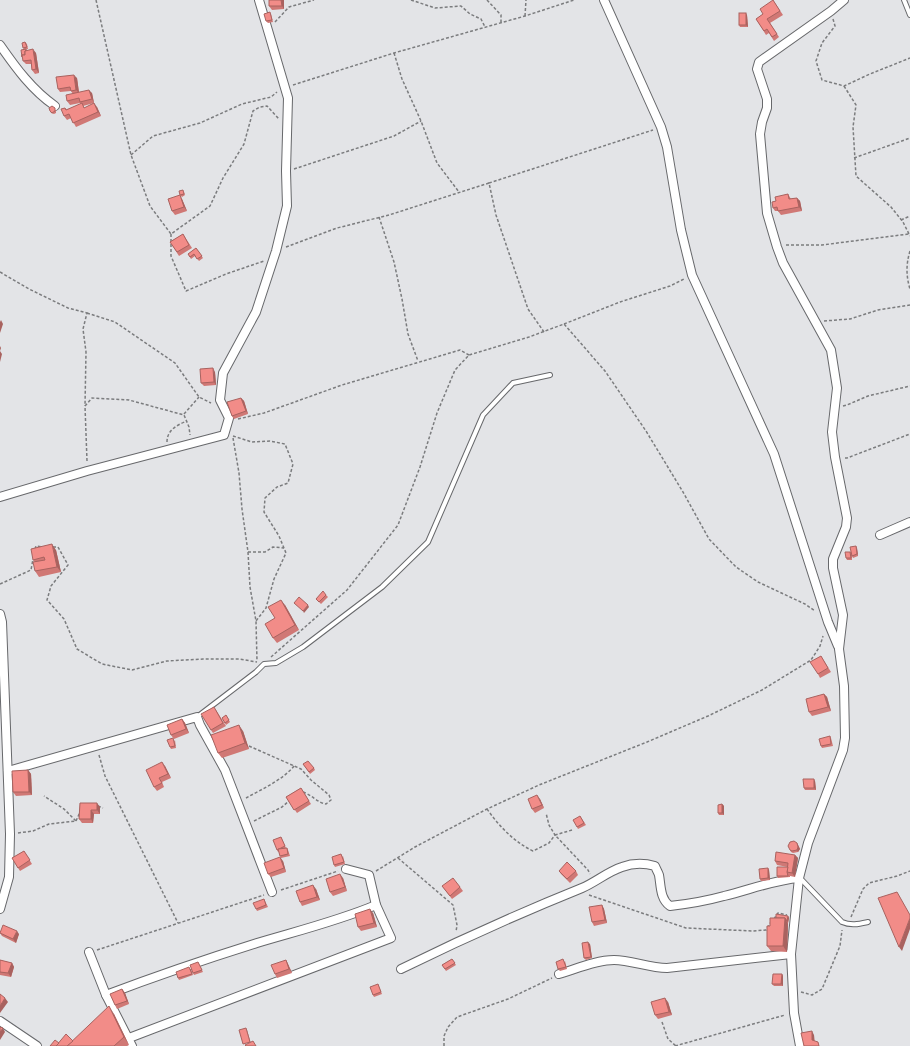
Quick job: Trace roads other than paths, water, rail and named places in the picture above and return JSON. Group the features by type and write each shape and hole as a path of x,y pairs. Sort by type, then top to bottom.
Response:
{"street":[{"path":"0,497 87,471 224,435 229,418 220,400 223,373 256,312 276,251 287,206 286,171 288,98 260,0"},
{"path":"604,0 661,127 667,148 681,230 692,275 774,454 828,622 839,649"},
{"path":"800,1046 794,1013 791,954 800,878 808,843 844,750 844,686 839,649 842,615 833,568 833,559 846,527 847,518 835,457 832,432 837,388 831,350 783,263 767,213 760,134 767,108 767,99 757,69 759,62 831,12 844,0"},
{"path":"0,45 18,71 44,98 55,106"},
{"path":"880,535 910,522"},
{"path":"0,614 2,622 10,834 9,877 0,909"},
{"path":"8,771 197,717 200,726 225,770 246,828 272,892"},
{"path":"401,969 455,942 576,890 593,882 610,871 623,866 644,863 655,866 665,902 670,906 694,903 787,879 800,878"},
{"path":"89,952 106,995 131,1042 391,938 376,905 369,875 346,869"},
{"path":"106,995 164,973 250,945 354,914 376,905"},
{"path":"559,974 614,960 657,968 667,968 791,954"},
{"path":"0,1021 37,1046"}],"lane":[{"path":"904,0 910,15"},
{"path":"197,717 256,672 264,664 276,663 303,648 382,587 428,542 483,415 513,383 550,375"},
{"path":"800,878 842,922 848,924 868,922"}]}
